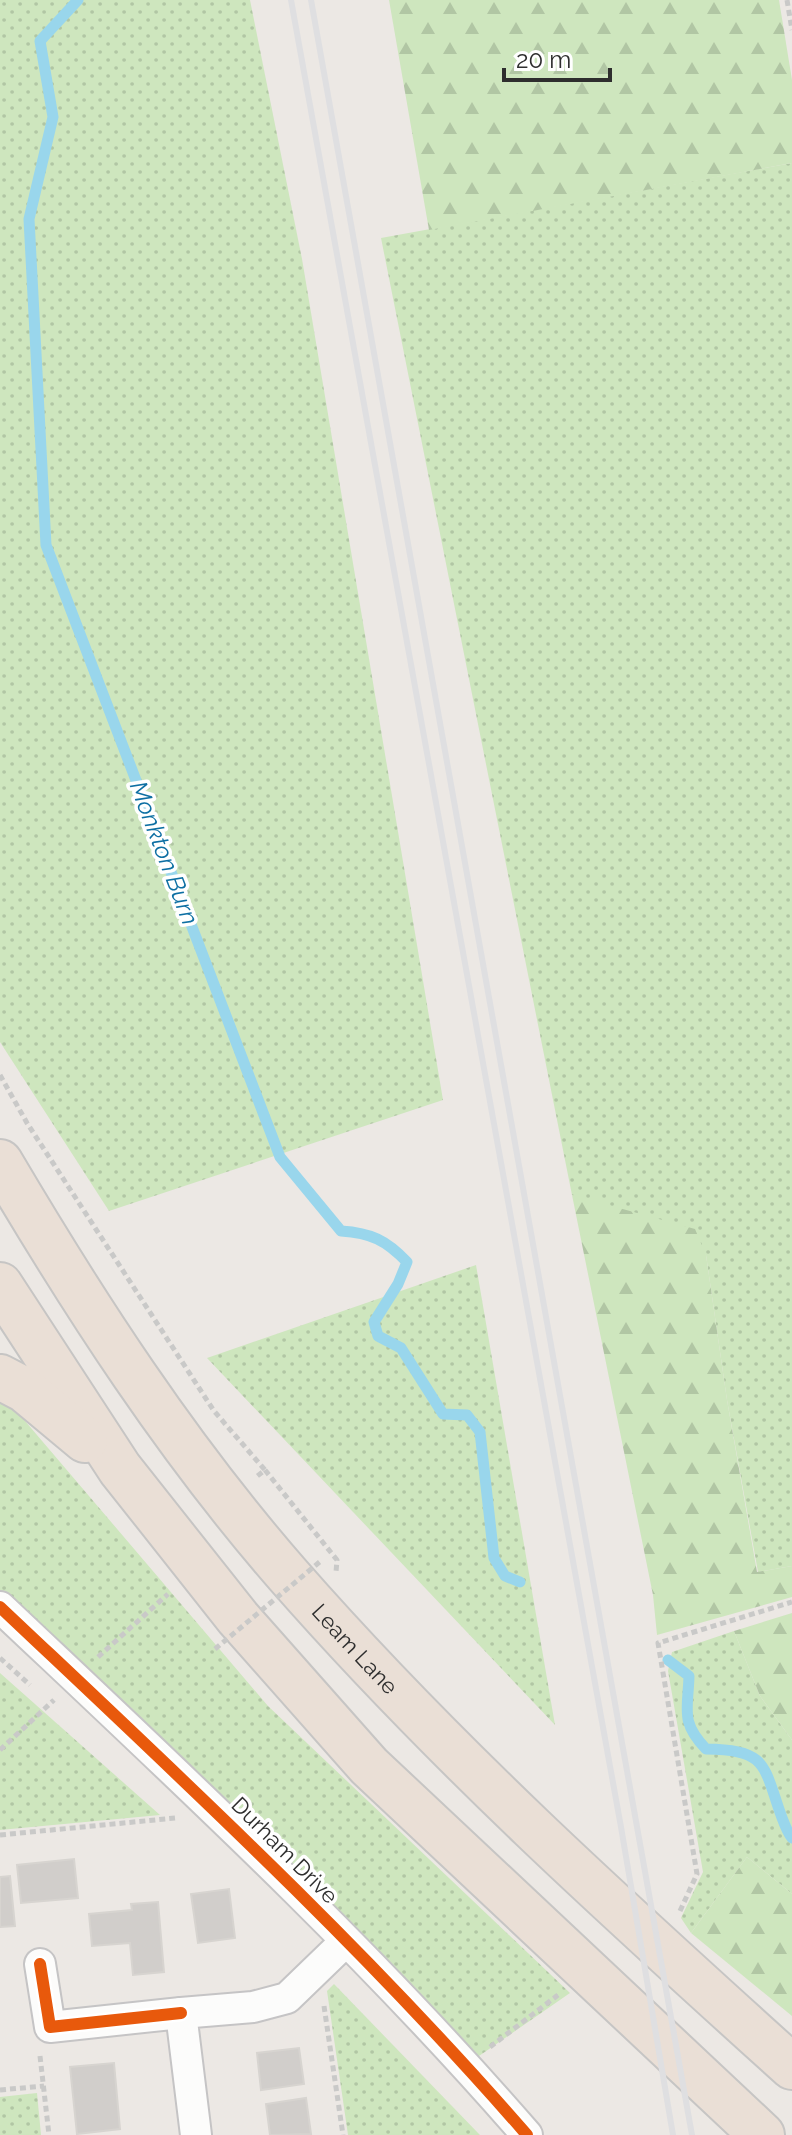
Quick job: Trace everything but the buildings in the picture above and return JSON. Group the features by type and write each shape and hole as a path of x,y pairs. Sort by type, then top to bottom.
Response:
{"highway":[{"name":"Leam Lane","path":"0,1162 96,1321 159,1410 287,1573 419,1716 554,1851 792,2067"},
{"path":"0,1285 120,1469 238,1618 369,1766 762,2135"},
{"path":"0,1377 25,1390 120,1469"}],"street":[{"name":"Durham Drive","path":"0,1607 84,1670 466,2065 527,2135"},
{"path":"40,1964 50,2027 253,2007 287,1998 346,1941"},
{"path":"181,2013 196,2135"}],"path":[{"path":"787,0 792,30"},
{"path":"0,1075 27,1123 214,1411 311,1524 337,1560 336,1585"},
{"path":"256,1477 265,1470"},
{"path":"215,1649 322,1560"},
{"path":"0,1750 169,1594"},
{"path":"675,1923 697,1874 658,1643 792,1602"},
{"path":"0,1835 180,1817"},
{"path":"310,1977 321,1988 343,2135"},
{"path":"466,2065 566,1989"},
{"path":"49,2135 39,2041 50,2027"},
{"path":"0,2090 44,2086"}],"green space":[{"path":"0,0 250,0 302,259 443,1100 109,1211 0,1042"},
{"path":"389,0 779,0 792,80 792,163 429,230"},
{"path":"792,163 792,1566 758,1572 727,1400 706,1255 572,1195 381,238"},
{"path":"572,1195 695,1229 706,1255 757,1572 792,1566 792,1597 657,1635 653,1595"},
{"path":"476,1265 555,1725 207,1358"},
{"path":"0,1398 8,1401 268,1706 570,1993 466,2065 0,1607"},
{"path":"792,1613 792,1740 760,1696 734,1631"},
{"path":"734,1631 760,1696 792,1740 792,1894 747,1857 691,1933 681,1918 703,1872 668,1671 672,1652"},
{"path":"0,1673 160,1815 0,1830"},
{"path":"747,1857 792,1894 792,2016 691,1933"},
{"path":"334,1984 480,2135 348,2135 327,1991"},
{"path":"37,2093 41,2135 0,2135 0,2097"}],"waterway":[{"name":"Monkton Burn","path":"78,0 40,41 53,117 29,219 46,545 280,1157 341,1231 377,1239 407,1262 398,1284 374,1322 378,1336 401,1348 443,1414 467,1415 480,1432 494,1558 505,1576 520,1582"},
{"name":"Monkton Burn","path":"668,1660 689,1676 687,1715 698,1740 706,1749 741,1753 760,1763 792,1838"}],"railway":[{"path":"291,0 621,1827 673,2135"},
{"path":"311,0 692,2135"}],"cycle path":[{"path":"0,1607 336,1930 527,2135"},
{"path":"40,1964 50,2027 181,2013"}]}
